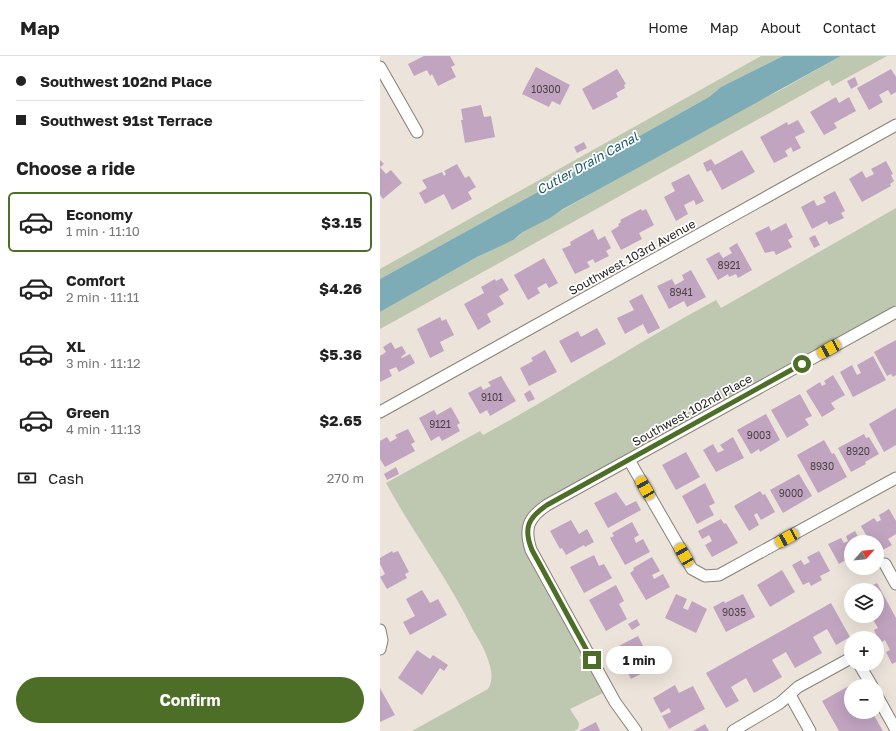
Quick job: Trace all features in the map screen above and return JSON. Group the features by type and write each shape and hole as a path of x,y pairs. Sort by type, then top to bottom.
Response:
{"street":[{"path":"380,68 418,132"},
{"name":"Southwest 103rd Avenue","path":"380,412 896,124"},
{"name":"Southwest 102nd Place","path":"636,731 615,702 532,550 528,540 528,527 536,513 547,505 896,312"},
{"path":"629,460 692,569 705,576 719,575 896,478"},
{"path":"885,564 896,584"},
{"path":"380,630 381,647"},
{"path":"733,731 780,703 798,688 844,662"},
{"path":"790,695 810,731"},
{"path":"886,712 896,706"},
{"path":"884,708 896,730"}],"green space":[{"path":"761,56 783,56 721,87 709,97 380,279 380,269"},
{"path":"841,56 887,56 832,86 829,80 380,329 380,312 477,257 519,236 523,232 738,111 779,91"},
{"path":"896,208 896,305 547,500 527,515 522,528 522,535 527,552 584,655 579,657 582,661 586,659 605,692 570,709 579,723 578,729 574,731 412,731 488,689 491,683 491,673 488,659 484,650 453,592 407,520 386,483 480,431 483,435 716,300 721,308"}],"water":[{"path":"783,56 841,56 563,209 550,218 523,232 513,240 477,257 380,312 380,279 709,97 721,87"}],"building":[{"path":"424,56 450,56 455,65 451,67 456,77 438,86 432,74 430,76 427,70 414,76 408,64"},
{"path":"536,67 570,85 560,105 552,101 549,107 522,94"},
{"path":"617,69 626,84 624,85 625,88 616,93 618,97 593,110 582,89"},
{"path":"891,69 896,77 896,92 891,95 888,90 879,95 883,102 869,110 857,88"},
{"path":"855,77 858,85 851,89 847,81"},
{"path":"836,97 839,103 849,97 856,111 834,123 837,128 824,135 810,112"},
{"path":"481,105 484,117 491,116 495,137 465,143 461,120 463,120 461,109"},
{"path":"798,120 805,132 795,137 801,148 793,152 791,147 785,151 788,156 774,163 760,137 787,122 788,125"},
{"path":"584,142 587,148 577,153 574,147"},
{"path":"742,150 755,172 722,190 711,170 707,172 703,163 711,159 715,165"},
{"path":"380,160 384,164 380,167"},
{"path":"886,161 893,174 891,175 894,181 890,184 891,186 862,202 849,179 862,171 866,178 874,174 871,169"},
{"path":"457,164 465,178 469,176 476,187 468,192 472,199 452,210 444,194 425,204 419,193 427,188 422,180 442,172 444,176 446,174 444,171"},
{"path":"380,167 386,174 391,170 402,183 383,199 380,195"},
{"path":"689,174 704,201 696,205 694,200 684,205 688,214 676,221 664,197 675,191 671,183"},
{"path":"835,191 845,211 841,213 844,218 829,225 827,221 812,229 801,207 814,200 817,206 826,202 823,197"},
{"path":"641,209 642,211 646,209 654,225 639,233 642,239 621,250 611,231 619,226 618,224 621,222 620,220"},
{"path":"786,223 793,237 788,240 792,247 776,255 774,251 765,253 755,233 769,226 771,231"},
{"path":"593,229 598,240 605,236 611,248 606,251 609,256 595,263 593,259 587,262 590,267 575,274 562,249 571,245 570,242"},
{"path":"815,235 820,245 814,248 809,238"},
{"path":"737,243 752,270 738,278 736,274 729,277 728,274 718,280 706,259 719,252 723,258 732,253 729,248"},
{"path":"544,258 558,283 549,288 546,283 537,288 540,293 528,300 514,275"},
{"path":"691,270 706,297 687,307 684,301 669,309 657,286 672,279 675,285 684,280 682,275"},
{"path":"502,278 509,290 499,296 504,304 487,314 491,322 478,330 464,304 484,293 481,287 495,279 496,281"},
{"path":"642,294 660,328 648,334 643,324 625,334 617,318 634,310 629,301"},
{"path":"440,317 442,321 446,319 454,335 440,342 444,351 430,358 417,329"},
{"path":"597,328 606,344 571,363 559,341 578,331 581,337"},
{"path":"896,340 896,375 893,377 891,374 887,376 874,352"},
{"path":"391,342 395,349 402,346 406,353 401,357 402,358 410,354 415,363 399,372 396,367 389,370 392,376 380,382 380,356 386,352 383,347"},
{"path":"545,350 557,372 529,386 520,368 533,361 531,358"},
{"path":"873,356 886,380 853,397 840,372 852,365 857,375 861,373 857,365"},
{"path":"833,375 845,395 831,403 835,409 822,417 806,391 820,382 822,386 826,384 824,381"},
{"path":"501,376 516,401 490,416 487,410 480,414 468,393 481,386 483,390 491,386 488,382"},
{"path":"530,390 535,399 528,402 524,394"},
{"path":"800,394 812,416 805,419 809,425 787,438 771,410"},
{"path":"451,407 460,423 457,425 460,431 442,441 439,436 431,441 419,418 434,410 437,415"},
{"path":"896,408 896,445 884,452 869,424"},
{"path":"766,414 780,440 760,452 759,449 751,454 737,430"},
{"path":"408,429 415,442 411,444 415,451 385,467 380,459 380,441 387,437 390,442 397,438 395,435"},
{"path":"864,434 866,438 869,437 879,454 865,462 866,464 851,472 838,448"},
{"path":"733,437 744,458 716,472 703,450 713,444 718,453 724,450 720,445"},
{"path":"824,440 832,454 834,453 847,477 818,493 797,455"},
{"path":"686,452 700,477 676,490 662,465"},
{"path":"396,467 399,474 387,480 384,474"},
{"path":"799,474 812,496 783,513 770,490"},
{"path":"705,483 715,503 709,506 714,515 697,524 682,496"},
{"path":"760,491 763,495 765,494 775,512 761,520 757,513 754,515 759,525 749,531 734,506"},
{"path":"616,492 626,506 636,501 641,510 608,528 594,503"},
{"path":"889,509 896,521 896,534 888,539 892,545 884,549 884,535 866,535 861,526 874,518 877,522 881,520 879,515"},
{"path":"721,519 724,524 726,523 738,543 712,557 705,545 712,541 709,535 702,539 698,531"},
{"path":"571,520 579,534 587,529 594,542 585,547 584,545 566,555 562,548 560,549 550,531"},
{"path":"632,522 639,535 634,538 636,543 643,539 650,552 625,565 610,538 614,536 612,533"},
{"path":"855,531 857,535 848,535"},
{"path":"841,538 844,543 844,561 839,564 828,544"},
{"path":"392,551 393,553 398,551 409,572 405,574 407,578 387,589 380,577 385,574 380,564 380,558"},
{"path":"819,551 830,571 820,576 822,580 811,586 809,582 803,585 792,565 801,560 804,565 810,562 807,557"},
{"path":"594,555 599,566 604,564 612,578 584,593 570,567"},
{"path":"652,557 660,571 652,575 654,579 663,574 670,587 646,600 630,573 634,570 633,568"},
{"path":"782,570 795,592 770,607 757,585"},
{"path":"616,585 624,601 619,604 627,619 606,631 589,600"},
{"path":"422,590 430,603 438,599 447,615 410,635 403,622 415,616 406,599"},
{"path":"676,594 687,599 683,608 688,610 692,601 707,609 696,633 665,618"},
{"path":"743,594 755,617 726,632 713,607"},
{"path":"884,596 896,618 896,662 892,664 886,652 890,650 884,641 884,631 874,631 878,628 875,623 884,623"},
{"path":"831,603 847,631 844,631 844,640 836,645 827,629 813,637 822,653 795,668 786,652 772,660 782,677 754,693 746,678 731,687 739,701 726,708 706,673"},
{"path":"637,619 640,625 632,630 628,624"},
{"path":"638,636 654,667 631,679 615,648"},
{"path":"417,650 430,659 433,655 448,665 444,671 440,668 422,695 398,678"},
{"path":"675,685 679,693 693,686 705,709 669,729 662,716 671,712 669,708 661,713 653,698"},
{"path":"380,688 395,715 380,722"},
{"path":"844,689 844,719 876,719 883,731 839,731 822,701"},
{"path":"596,722 600,731 579,731"},
{"path":"705,724 709,731 693,731"}],"route":[{"path":"592,660 532,550 527,534 530,521 539,510 547,505 802,364"}],"water label":[{"name":"Cutler Drain Canal","path":"587,163"}]}
